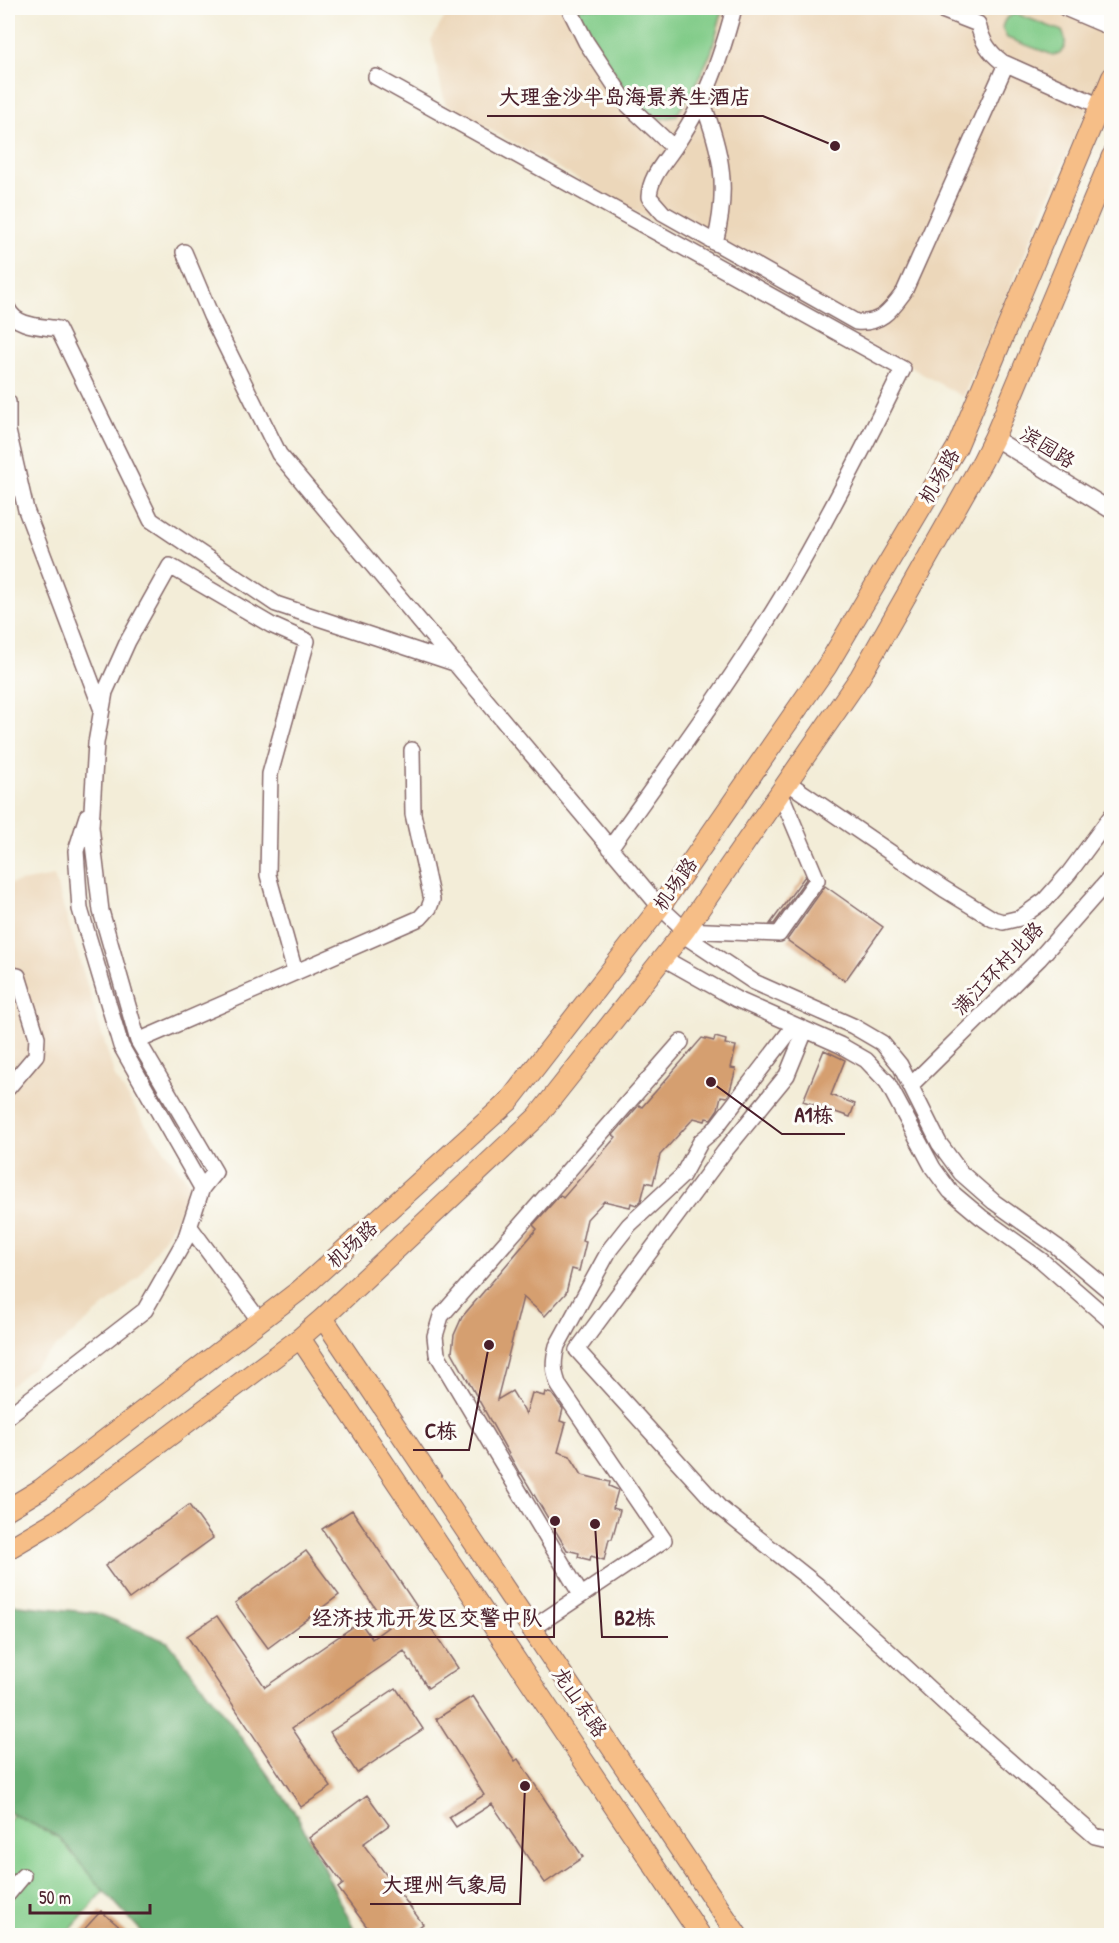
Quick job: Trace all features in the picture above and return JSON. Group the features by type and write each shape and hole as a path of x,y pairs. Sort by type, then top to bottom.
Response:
{"main road":[{"name":"机场路","path":"8,1509 41,1489 312,1280 510,1101 660,907 827,666 957,447 1111,77"},
{"name":"机场路","path":"8,1549 57,1520 300,1338 323,1318 537,1117 684,932 860,677 994,438 1112,156"},
{"name":"龙山东路","path":"323,1318 738,1935"},
{"name":"龙山东路","path":"300,1338 701,1935"},
{"path":"334,1389 359,1372"}],"street":[{"path":"569,8 586,42 628,105 674,148"},
{"path":"734,8 719,58 702,101 655,175 649,187 649,197 663,213 856,322 877,320 887,315 904,292 1006,64"},
{"path":"937,8 978,24 982,40 990,53 1006,64 1098,105"},
{"path":"1065,8 1112,28"},
{"path":"376,77 903,369 843,490 782,596 731,677 610,848"},
{"path":"702,101 717,145 724,192 715,243"},
{"path":"184,252 211,316 279,454 660,907 684,932 754,982 872,1036 894,1055 939,1143 961,1173 994,1202 1056,1246 1112,1293"},
{"path":"8,309 9,313 23,323 58,329 151,520 276,604 454,663"},
{"path":"8,402 8,431 26,510 102,710"},
{"name":"滨园路","path":"994,438 1112,511"},
{"path":"8,1416 145,1310 162,1276 186,1240 202,1188 215,1172 138,1041 101,911 91,827 96,744 105,693 128,641 170,566 271,625 307,641 270,774 268,875 295,972"},
{"path":"138,1041 420,918 429,908 432,900 413,814 412,750"},
{"path":"684,932 778,934 816,880 784,787"},
{"path":"784,787 987,916 1003,922 1020,918 1044,900 1069,873 1112,814"},
{"path":"93,798 76,851 80,909 121,1047 202,1188"},
{"name":"满江环村北路","path":"911,1085 1039,959 1112,876"},
{"path":"663,958 719,991 856,1053 875,1068 891,1090 933,1168 950,1191 981,1217 1041,1260 1112,1322"},
{"path":"8,974 18,976 37,1036 36,1055 8,1088"},
{"path":"531,1629 664,1540 559,1386 554,1374 553,1361 557,1346 610,1249 629,1225 682,1176 701,1141 714,1130 800,1028"},
{"path":"800,1028 787,1075 724,1152 578,1350 719,1507 817,1585 964,1721 1095,1836 1112,1840"},
{"path":"581,1595 437,1354 435,1336 441,1316 681,1042"},
{"path":"190,1227 259,1320"},
{"path":"8,1894 23,1876"}],"shaded area":[{"path":"450,8 1112,8 1111,58 963,397 445,104 431,40"},
{"path":"54,876 115,1077 144,1122 190,1184 178,1216 138,1278 8,1388 8,884"}],"green space":[{"path":"576,8 723,8 711,53 692,92 676,116 662,119 646,113 631,100"},
{"path":"1017,14 1062,31 1065,46 1061,52 1053,55 1007,38 1002,28 1004,22 1006,18"},
{"path":"8,1604 96,1613 168,1642 222,1711 297,1815 357,1935 145,1935 93,1879 59,1837 8,1812"},
{"path":"13,1814 59,1837 104,1891 66,1935 8,1935 8,1821"}],"building":[{"path":"805,876 806,879 774,924 770,924"},
{"path":"825,886 883,927 845,981 787,940"},
{"path":"715,1037 726,1040 725,1044 736,1046 731,1068 736,1069 729,1094 727,1097 721,1096 718,1109 711,1119 706,1118 705,1121 694,1118 660,1155 653,1184 646,1182 641,1201 636,1205 631,1203 630,1207 604,1201 587,1219 582,1241 586,1242 579,1271 572,1269 566,1293 545,1316 523,1297 497,1400 512,1391 526,1414 532,1393 544,1396 545,1392 552,1394 563,1409 560,1421 566,1423 558,1452 570,1456 582,1475 610,1482 609,1486 618,1490 613,1508 620,1510 604,1560 591,1556 590,1560 578,1557 579,1553 567,1550 520,1474 452,1352 454,1335 462,1317 537,1229 533,1225 560,1195 563,1198 616,1137 613,1135 639,1105 642,1107 702,1038 714,1041"},
{"path":"824,1050 845,1060 831,1095 855,1104 850,1117 803,1101"},
{"path":"189,1505 213,1538 129,1599 105,1566"},
{"path":"352,1510 458,1668 428,1688 404,1651 292,1728 331,1787 301,1807 187,1636 217,1616 265,1687 360,1622 372,1639 388,1627 322,1529"},
{"path":"306,1551 339,1595 268,1648 235,1603"},
{"path":"396,1688 423,1729 357,1773 330,1732"},
{"path":"473,1696 515,1761 518,1759 583,1857 545,1883 492,1804 456,1827 449,1817 484,1795 436,1719"},
{"path":"367,1795 389,1825 363,1844 423,1924 408,1935 373,1935 338,1888 343,1884 309,1838"},
{"path":"101,1911 129,1935 79,1935"}],"place":[{"name":"大理金沙半岛海景养生酒店","path":"835,146"},
{"name":"A1栋","path":"711,1082"},
{"name":"C栋","path":"489,1345"},
{"name":"经济技术开发区交警中队","path":"555,1521"},
{"name":"B2栋","path":"595,1524"},
{"name":"大理州气象局","path":"525,1786"}]}
